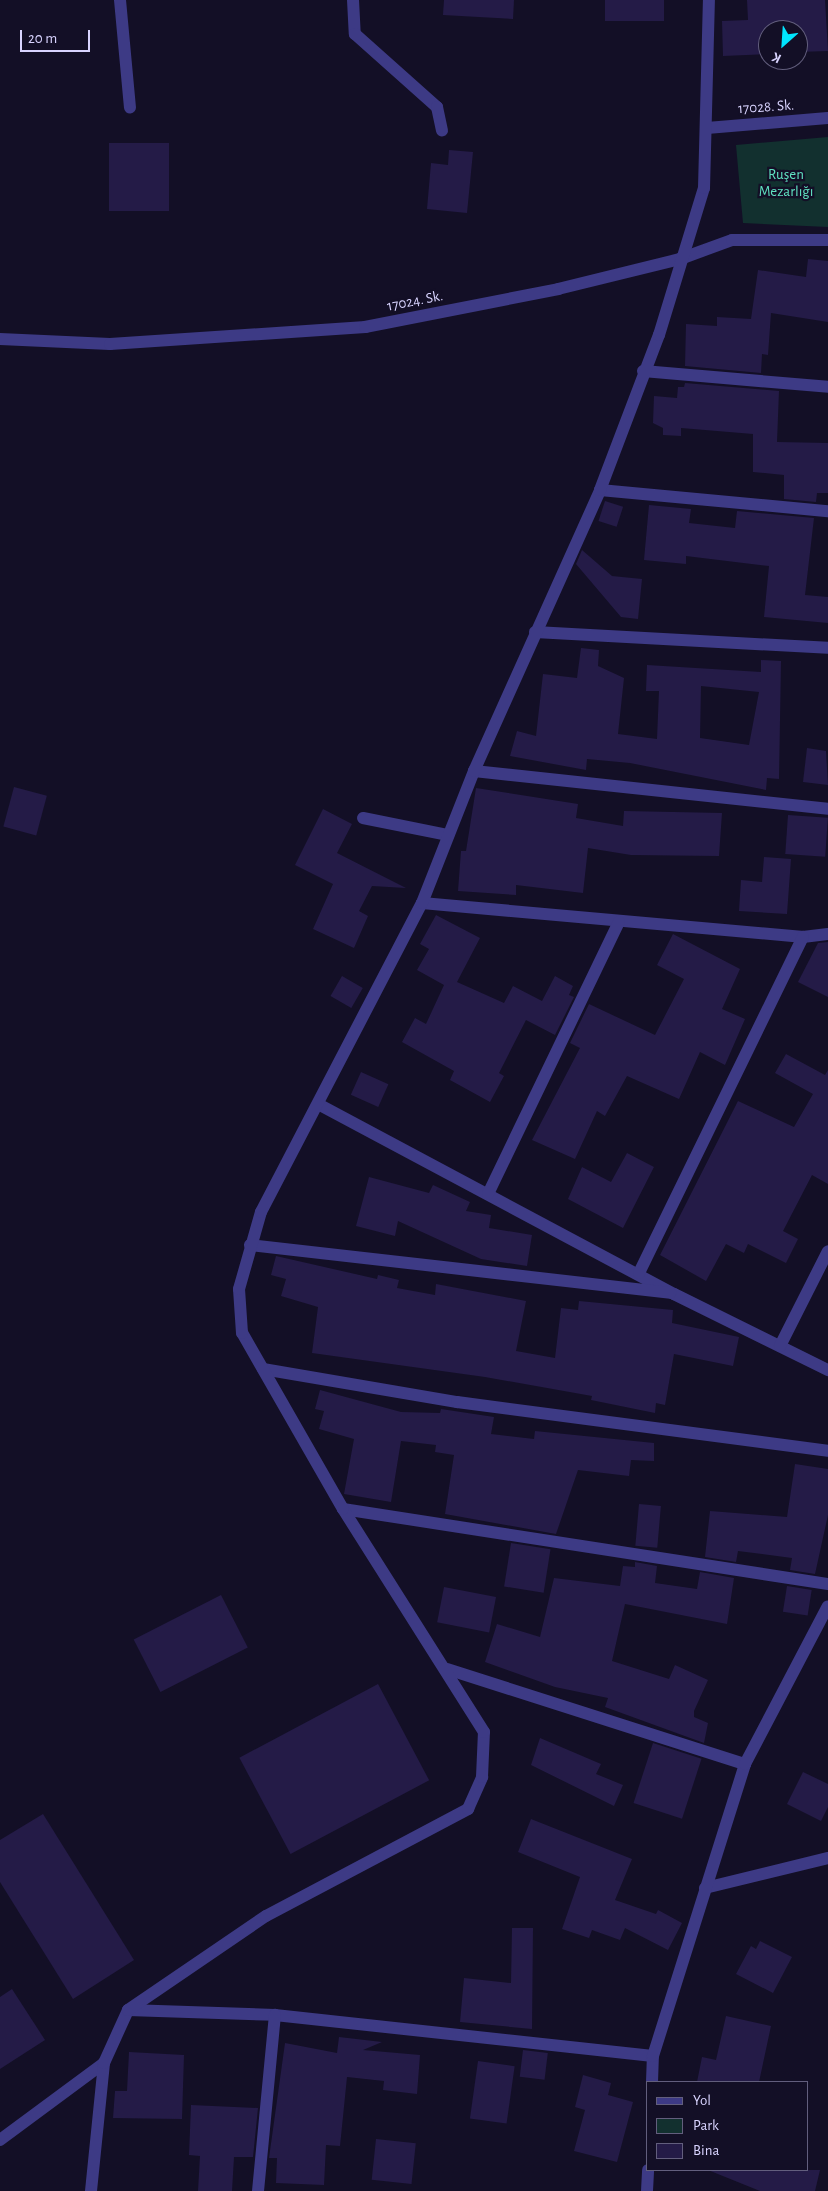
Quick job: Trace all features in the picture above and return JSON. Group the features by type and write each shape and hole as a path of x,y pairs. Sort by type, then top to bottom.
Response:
{"street":[{"path":"120,0 130,108"},
{"path":"353,0 355,34 437,107 442,130"},
{"path":"90,2191 104,2063 128,2010 266,1916 468,1809 482,1777 484,1732 446,1669 343,1509 262,1369 242,1332 239,1290 250,1245 261,1212 422,904 474,772 600,490 643,371 659,335 680,259 704,188 709,0"},
{"name":"17028. Sk.","path":"707,128 828,118"},
{"name":"17024. Sk.","path":"0,339 110,344 365,328 558,289 680,259 732,240 828,240"},
{"path":"643,371 828,387"},
{"path":"600,490 828,511"},
{"path":"535,632 828,648"},
{"path":"474,772 828,810"},
{"path":"363,818 448,835"},
{"path":"422,904 803,936 828,934"},
{"path":"488,1194 619,922"},
{"path":"638,1273 803,936"},
{"path":"318,1104 638,1273 674,1294 828,1370"},
{"path":"250,1245 674,1294"},
{"path":"780,1346 828,1251"},
{"path":"262,1369 457,1402 828,1451"},
{"path":"343,1509 828,1584"},
{"path":"652,2081 653,2056 745,1764 828,1606"},
{"path":"446,1669 745,1764"},
{"path":"705,1888 828,1858"},
{"path":"128,2010 275,2015 653,2056"},
{"path":"258,2191 275,2015"},
{"path":"0,2140 104,2063"},
{"path":"647,2191 648,2171"}],"green space":[{"name":"Ruşen Mezarlığı","path":"828,137 828,227 743,223 736,145"}],"building":[{"path":"444,0 514,0 513,19 443,15"},
{"path":"605,0 664,0 664,21 605,21"},
{"path":"747,0 825,0 828,51 808,52 808,20 758,20 758,54 723,56 722,21 748,20"},
{"path":"109,143 169,143 169,211 109,211"},
{"path":"449,150 473,152 467,213 427,209 431,163 448,165"},
{"path":"808,259 828,261 828,322 771,313 768,355 762,354 761,373 685,366 686,324 717,326 717,317 751,319 758,270 806,277"},
{"path":"685,383 779,391 777,442 828,443 828,493 817,493 816,502 784,499 784,475 753,472 753,434 681,428 681,436 663,435 663,428 653,423 654,396 677,398 678,387 684,387"},
{"path":"605,501 623,507 617,527 599,521"},
{"path":"649,505 691,509 689,523 735,528 737,511 814,518 805,595 828,597 828,623 764,617 769,566 686,556 686,564 644,560"},
{"path":"582,550 612,576 642,579 638,619 621,617 576,564"},
{"path":"581,648 599,650 598,666 624,678 618,734 657,739 659,691 646,691 647,665 761,672 761,660 781,661 779,779 767,778 766,790 630,763 587,759 586,770 510,756 517,731 536,736 543,674 577,678","holes":["701,686 759,692 749,745 700,738"]},
{"path":"807,748 826,751 828,785 803,782"},
{"path":"14,787 47,796 36,835 3,827"},
{"path":"476,788 578,804 576,818 623,826 624,811 722,813 719,856 631,855 588,848 583,893 516,885 516,895 458,891 461,851 466,851"},
{"path":"323,809 352,824 337,853 406,888 372,886 359,911 368,916 354,948 313,929 333,884 295,865"},
{"path":"788,815 828,818 825,857 785,854"},
{"path":"764,857 791,859 787,914 739,911 741,880 762,882"},
{"path":"436,915 480,938 457,982 504,1003 513,986 542,1001 555,976 573,986 569,995 574,997 555,1035 526,1020 499,1073 504,1076 490,1102 450,1080 454,1071 402,1042 415,1018 426,1024 444,985 417,970 429,949 420,944"},
{"path":"673,934 740,969 722,1009 745,1019 725,1065 700,1052 679,1099 627,1076 605,1116 597,1111 575,1159 532,1140 580,1048 570,1043 589,1004 655,1035 684,979 657,965"},
{"path":"828,942 828,997 798,982 818,943"},
{"path":"342,976 363,988 351,1008 330,996"},
{"path":"786,1054 825,1075 828,1070 828,1184 812,1175 783,1231 798,1239 786,1263 748,1244 744,1253 726,1244 706,1281 660,1255 738,1101 794,1127 813,1094 775,1073"},
{"path":"361,1072 388,1084 378,1107 351,1095"},
{"path":"627,1153 654,1167 623,1228 568,1199 582,1167 611,1182"},
{"path":"369,1177 429,1193 433,1185 470,1202 466,1211 491,1215 489,1228 532,1235 527,1266 481,1259 398,1221 395,1236 356,1226"},
{"path":"276,1256 377,1279 378,1275 399,1280 397,1288 435,1295 436,1284 526,1301 516,1351 555,1358 561,1308 578,1310 579,1301 673,1310 672,1323 739,1337 733,1366 674,1354 665,1405 656,1403 655,1413 591,1400 592,1396 485,1377 312,1353 318,1307 281,1296 286,1279 271,1275"},
{"path":"320,1390 401,1412 440,1413 441,1409 494,1417 491,1434 534,1439 535,1431 654,1443 654,1461 631,1460 629,1476 578,1470 556,1534 445,1514 454,1455 435,1452 436,1445 401,1441 391,1502 344,1494 354,1439 319,1429 324,1411 315,1409"},
{"path":"795,1464 828,1469 828,1515 815,1574 790,1570 792,1558 738,1551 736,1562 705,1557 710,1511 787,1517"},
{"path":"639,1504 661,1506 657,1548 635,1546"},
{"path":"511,1543 551,1549 544,1593 504,1586"},
{"path":"635,1562 657,1566 655,1583 697,1589 700,1572 734,1578 727,1624 625,1604 612,1661 669,1679 675,1665 708,1680 694,1711 694,1717 708,1723 704,1743 605,1707 608,1698 555,1687 485,1662 497,1624 540,1637 554,1578 620,1586 623,1566 635,1567"},
{"path":"787,1586 812,1590 808,1616 783,1612"},
{"path":"444,1587 496,1597 489,1632 437,1622"},
{"path":"221,1595 248,1648 160,1692 134,1639"},
{"path":"378,1684 429,1780 291,1854 239,1758"},
{"path":"540,1738 601,1764 596,1774 623,1785 614,1806 531,1765"},
{"path":"653,1743 702,1759 682,1819 634,1803"},
{"path":"803,1772 828,1784 828,1807 821,1821 787,1804"},
{"path":"43,1814 134,1960 73,1999 0,1882 0,1840"},
{"path":"531,1819 632,1859 615,1900 656,1914 658,1910 682,1923 668,1950 625,1928 620,1940 592,1930 589,1938 562,1929 580,1877 518,1852"},
{"path":"512,1928 533,1928 532,2029 460,2022 464,1978 511,1983"},
{"path":"760,1941 792,1957 773,1993 736,1974 751,1946 756,1949"},
{"path":"12,1989 45,2040 0,2069 0,1997"},
{"path":"726,2016 771,2026 759,2081 697,2081 702,2057 716,2060"},
{"path":"339,2037 382,2042 363,2050 420,2055 417,2094 383,2090 384,2081 347,2077 340,2146 326,2145 324,2185 276,2183 277,2158 269,2158 285,2043 337,2053"},
{"path":"523,2050 548,2053 545,2080 520,2077"},
{"path":"129,2052 184,2055 182,2119 113,2118 115,2091 127,2091"},
{"path":"478,2061 515,2066 507,2124 470,2118"},
{"path":"583,2075 611,2083 608,2095 633,2102 617,2162 574,2151 585,2110 575,2107"},
{"path":"191,2105 258,2108 253,2157 234,2157 232,2191 198,2191 200,2156 189,2155"},
{"path":"376,2139 416,2143 411,2184 372,2180"},
{"path":"820,2170 815,2191 760,2191 710,2171"}]}
